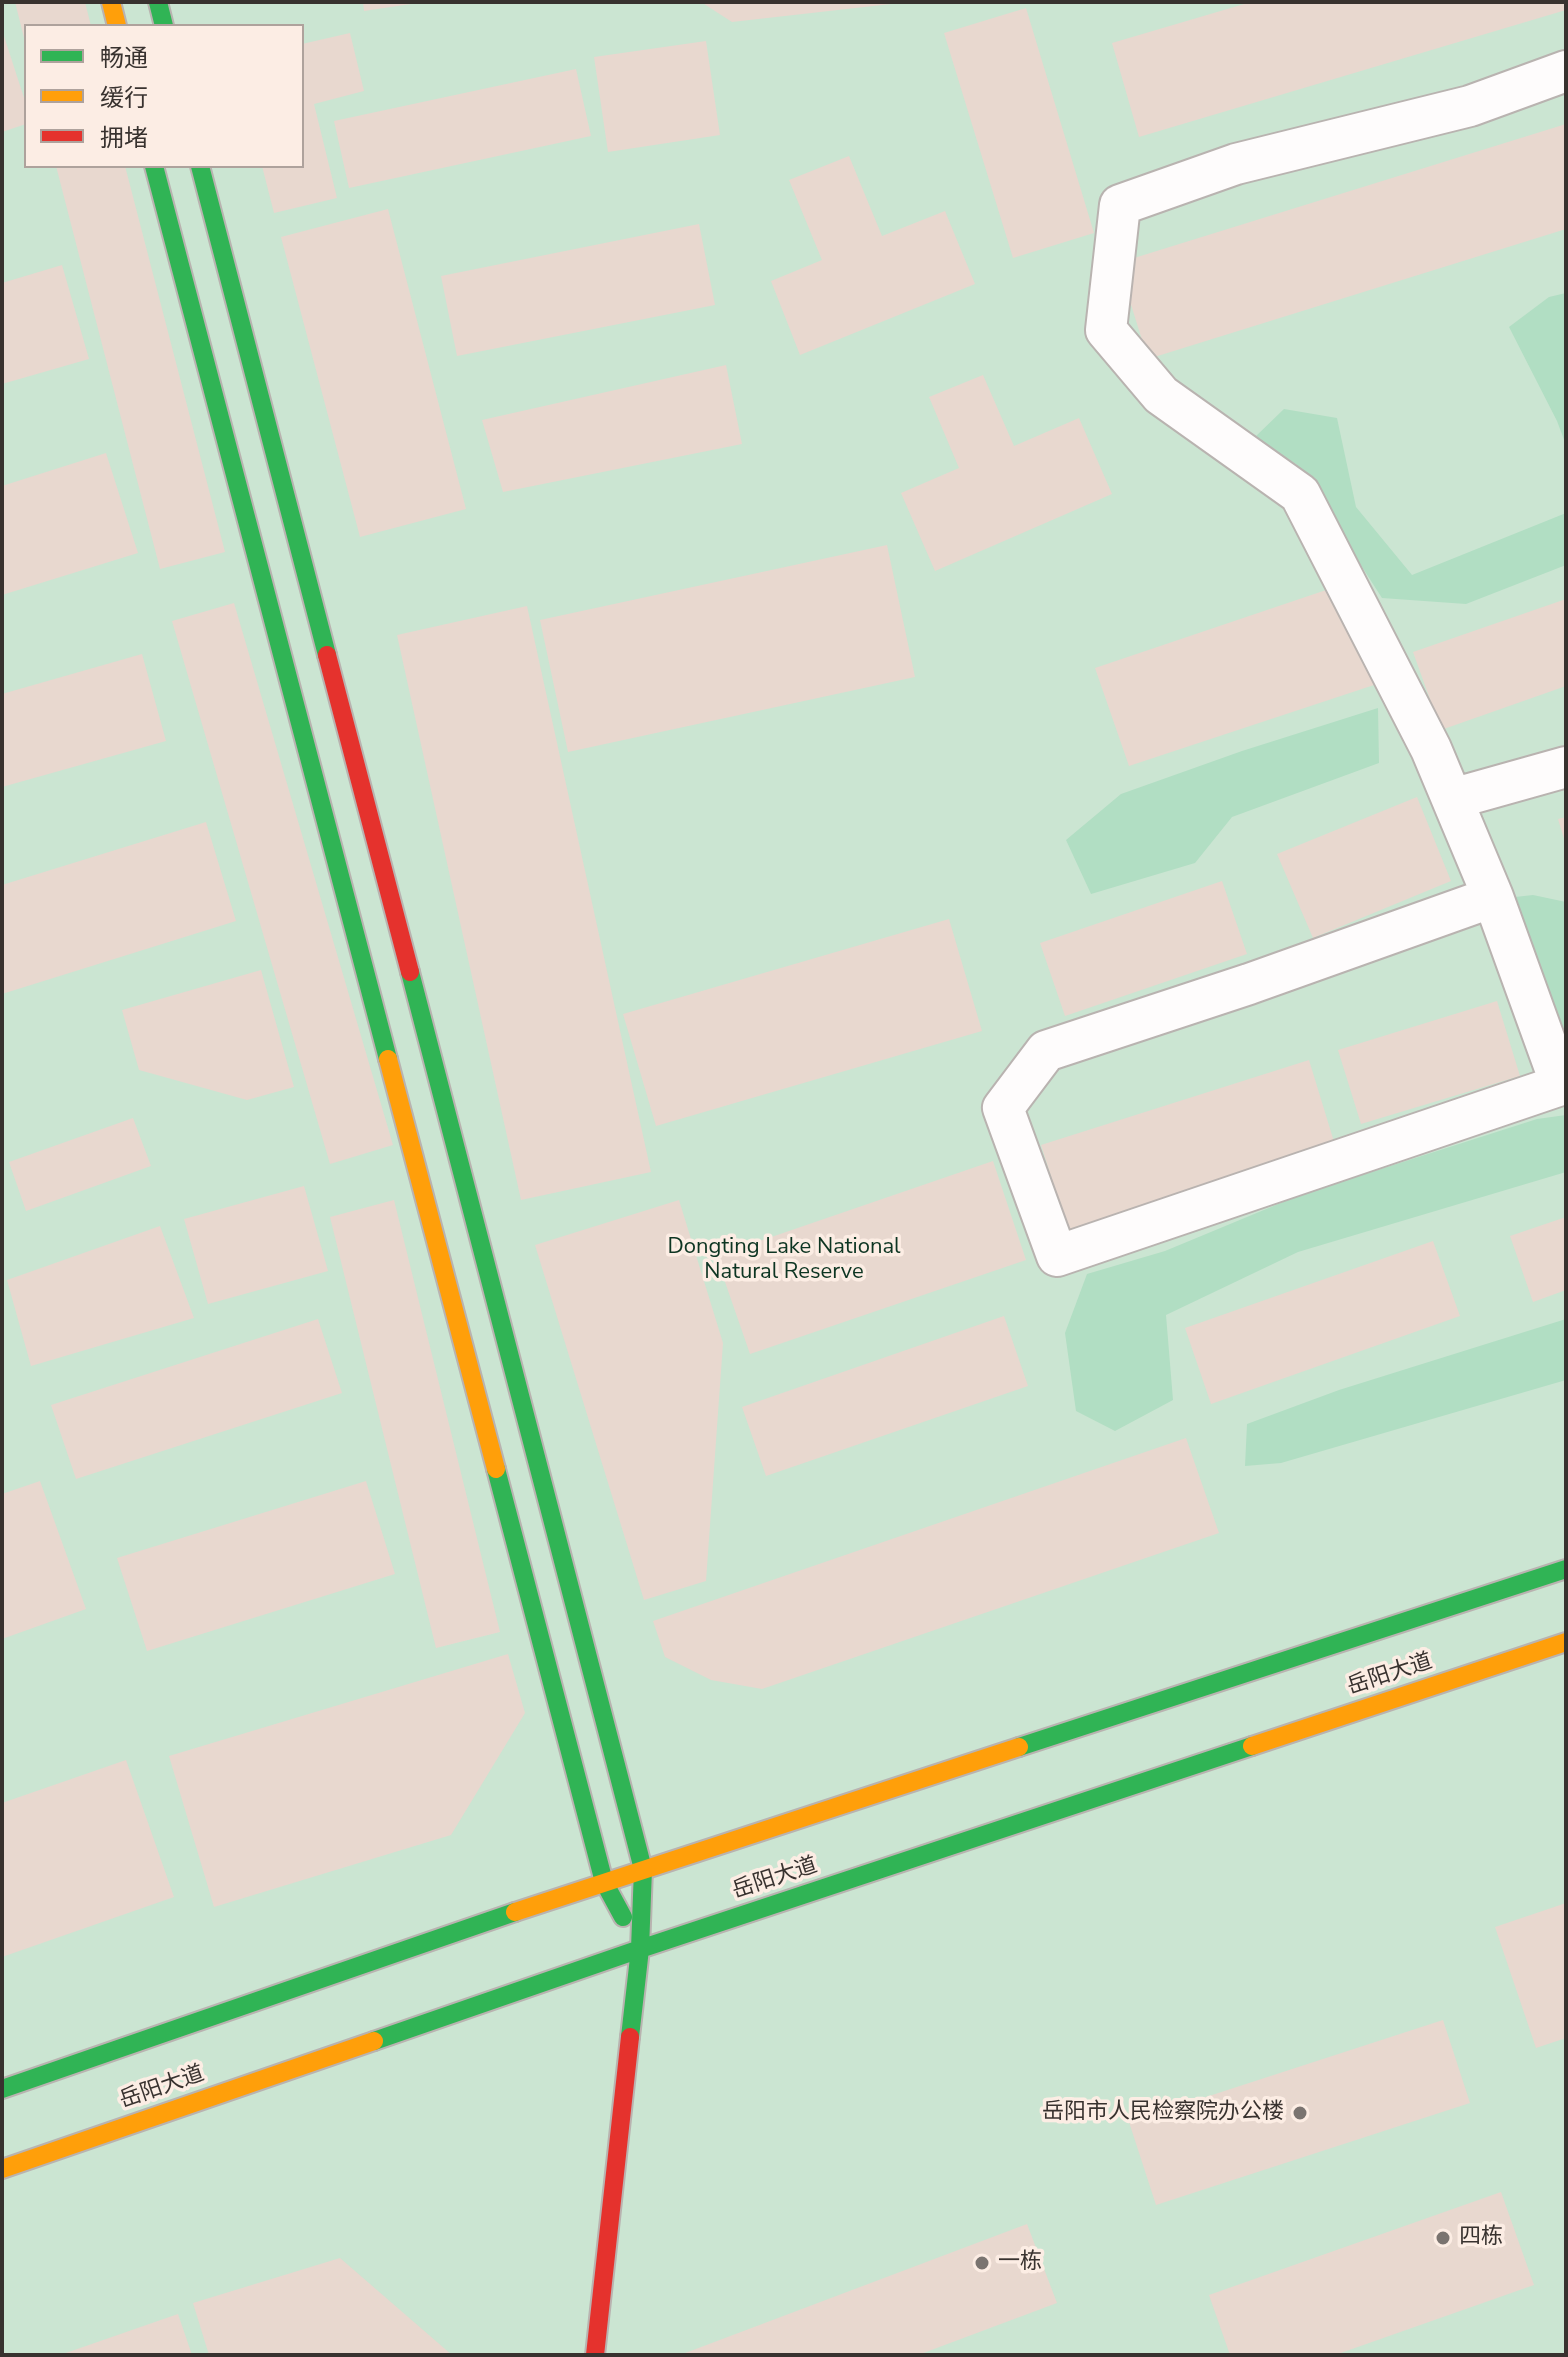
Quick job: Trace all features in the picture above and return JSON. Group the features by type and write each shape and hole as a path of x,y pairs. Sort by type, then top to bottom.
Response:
{"main road":[{"path":"111,2 116,24"},
{"path":"158,2 164,24"},
{"path":"155,168 604,1882 640,1949"},
{"path":"201,168 643,1869 640,1949 595,2355"},
{"name":"岳阳大道","path":"2,2089 643,1869 1566,1569"},
{"name":"岳阳大道","path":"2,2169 640,1949 1566,1642"}],"street":[{"path":"1493,897 1249,984 1046,1051 1003,1108 1057,1256 1563,1085 1493,897 1431,749 1300,494 1161,395 1106,330 1120,205 1236,164 1470,106 1566,71"},
{"path":"1452,799 1566,767"}],"green space":[{"name":"Dongting Lake National Natural Reserve","path":"2,2 1566,2 1566,2355 2,2355"},
{"path":"1566,293 1566,445 1509,327 1549,297"},
{"path":"1284,409 1337,418 1356,507 1412,575 1566,513 1566,565 1466,604 1382,598 1296,464 1254,438"},
{"path":"1378,708 1379,763 1232,817 1195,863 1091,894 1066,840 1121,794"},
{"path":"1533,895 1566,902 1566,1047 1545,1007 1515,897"},
{"path":"1566,1115 1566,1172 1298,1252 1166,1315 1173,1400 1115,1431 1076,1411 1065,1333 1087,1274 1165,1251 1300,1195 1537,1119"},
{"path":"1566,1319 1566,1380 1281,1463 1245,1466 1247,1424 1339,1390"}],"building":[{"path":"15,2 85,2 90,24 24,24 24,38"},
{"path":"363,2 411,2 411,4 364,11"},
{"path":"701,2 891,2 891,4 732,22"},
{"path":"1251,2 1566,2 1566,10 1139,137 1112,43"},
{"path":"1026,8 1094,233 1013,258 944,33"},
{"path":"2,30 24,98 24,125 2,132"},
{"path":"350,33 364,91 314,104 337,198 274,213 263,168 304,168 304,44"},
{"path":"706,41 720,135 608,152 594,57"},
{"path":"576,69 591,136 349,188 334,121"},
{"path":"1566,124 1566,229 1148,359 1118,263"},
{"path":"849,156 882,236 945,211 975,284 800,355 771,281 822,260 789,180"},
{"path":"57,168 126,168 225,552 160,569"},
{"path":"388,209 466,509 360,537 281,237"},
{"path":"699,224 715,305 457,356 441,276"},
{"path":"62,265 89,359 2,384 2,283"},
{"path":"726,365 742,444 503,492 482,420"},
{"path":"983,375 1014,446 1079,418 1112,494 935,571 901,493 959,468 929,397"},
{"path":"106,453 138,553 2,595 2,486"},
{"path":"887,545 915,677 568,752 540,620"},
{"path":"1341,585 1374,685 1129,766 1095,668"},
{"path":"1566,599 1566,686 1441,730 1413,652"},
{"path":"234,603 393,1145 330,1164 172,621"},
{"path":"527,606 651,1172 521,1200 397,635"},
{"path":"142,654 166,741 2,787 2,694"},
{"path":"1417,797 1451,881 1313,938 1277,854"},
{"path":"1566,817 1566,842 1565,842 1558,819"},
{"path":"206,822 236,921 2,994 2,885"},
{"path":"1222,881 1247,954 1065,1016 1040,943"},
{"path":"949,919 982,1031 656,1126 623,1014"},
{"path":"261,970 294,1087 247,1100 139,1070 122,1010"},
{"path":"1497,1001 1520,1076 1361,1124 1338,1050"},
{"path":"1309,1060 1335,1145 1068,1230 1041,1145"},
{"path":"133,1118 151,1166 26,1211 9,1162"},
{"path":"993,1161 1026,1260 750,1354 716,1256"},
{"path":"304,1186 328,1271 208,1304 184,1219"},
{"path":"394,1200 500,1632 436,1648 330,1217"},
{"path":"679,1200 723,1343 706,1581 644,1600 535,1245"},
{"path":"1566,1217 1566,1290 1533,1302 1510,1236"},
{"path":"160,1226 194,1318 31,1366 7,1280"},
{"path":"1433,1241 1460,1316 1211,1404 1185,1328"},
{"path":"1004,1316 1028,1386 766,1476 742,1407"},
{"path":"318,1319 342,1393 76,1479 51,1405"},
{"path":"1186,1438 1219,1533 762,1689 711,1680 665,1657 653,1621"},
{"path":"40,1481 86,1609 2,1639 2,1494"},
{"path":"366,1481 395,1574 147,1651 117,1558"},
{"path":"508,1654 525,1713 451,1835 214,1907 169,1756"},
{"path":"126,1760 174,1897 2,1957 2,1803"},
{"path":"1566,1903 1566,2038 1536,2048 1495,1927"},
{"name":"岳阳市人民检察院办公楼","path":"1443,2020 1470,2103 1156,2205 1129,2122"},
{"name":"四栋","path":"1501,2192 1534,2285 1335,2355 1230,2355 1209,2295"},
{"name":"一栋","path":"1027,2224 1057,2303 918,2355 680,2355"},
{"path":"340,2258 452,2355 209,2355 193,2303"},
{"path":"178,2314 192,2355 60,2355"}],"traffic: fast":[{"path":"158,2 164,24"},
{"path":"155,168 388,1059"},
{"path":"201,168 327,655"},
{"path":"410,972 643,1869 640,1949 630,2037"},
{"path":"496,1469 604,1882 623,1917"},
{"path":"1019,1747 1566,1569"},
{"path":"374,2041 640,1949 1252,1746"},
{"path":"2,2089 515,1912"}],"traffic: slow":[{"path":"111,2 116,24"},
{"path":"388,1059 496,1469"},
{"path":"1252,1746 1566,1642"},
{"path":"515,1912 1019,1747"},
{"path":"2,2169 374,2041"}],"traffic: jam":[{"path":"327,655 410,972"},
{"path":"595,2355 630,2037"}],"place":[{"name":"岳阳市人民检察院办公楼","path":"1300,2113"},
{"name":"四栋","path":"1443,2238"},
{"name":"一栋","path":"982,2263"}]}
